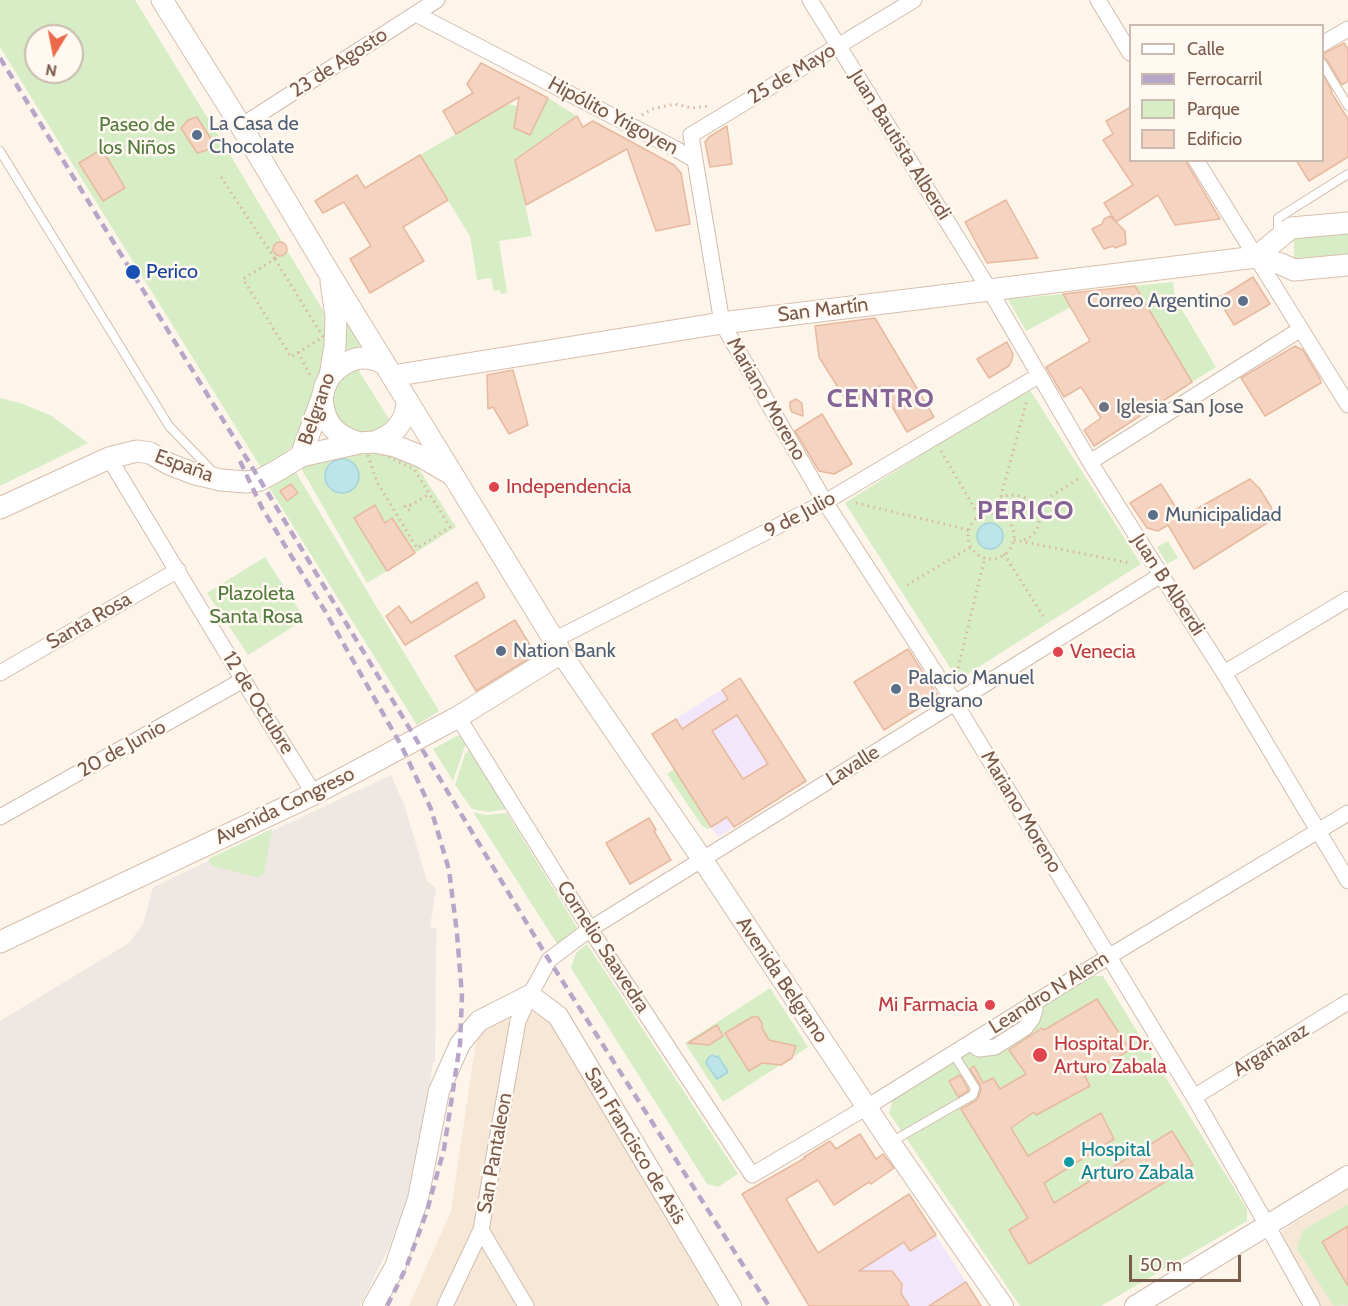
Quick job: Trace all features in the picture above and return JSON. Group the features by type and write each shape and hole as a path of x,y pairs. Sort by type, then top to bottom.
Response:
{"main road":[{"name":"Belgrano","path":"162,0 557,647"},
{"path":"1256,257 1291,228 1348,223"},
{"name":"San Martín","path":"389,370 722,323 1256,257 1294,270 1348,265"},
{"name":"Belgrano","path":"329,273 336,316 335,346 301,456 366,442 395,446 454,476"},
{"path":"389,370 371,358 359,358 343,363 323,386 323,410 328,422 346,439 366,442 386,437 401,423 407,409 407,399"},
{"name":"España","path":"0,508 109,458 137,451 150,453 169,464 195,474 221,480 246,482 260,480 301,456"},
{"name":"Avenida Congreso","path":"0,942 314,794 458,717 557,647"}],"street":[{"name":"23 de Agosto","path":"241,126 437,0"},
{"name":"Juan Bautista Alberdi","path":"810,0 988,290"},
{"name":"25 de Mayo","path":"674,148 691,135 914,0"},
{"path":"1098,0 1129,50"},
{"name":"Hipólito Yrigoyen","path":"416,14 695,160 722,323"},
{"path":"1324,44 1348,29"},
{"path":"691,135 695,160"},
{"path":"1197,162 1348,405"},
{"path":"1278,240 1282,246 1281,264"},
{"name":"Juan B Alberdi","path":"988,290 1090,462 1224,673 1348,881"},
{"name":"Mariano Moreno","path":"722,323 825,502 955,703 1194,1097 1312,1306"},
{"path":"1090,462 1301,329"},
{"name":"9 de Julio","path":"557,647 825,502 1038,376"},
{"name":"12 de Octubre","path":"109,458 314,794"},
{"name":"Santa Rosa","path":"0,673 178,570"},
{"name":"Lavalle","path":"549,960 590,929 1161,575"},
{"path":"1224,673 1348,599"},
{"name":"Avenida Belgrano","path":"557,647 1003,1306"},
{"name":"20 de Junio","path":"0,817 243,680"},
{"name":"Cornelio Saavedra","path":"458,717 590,929 752,1175"},
{"name":"Leandro N Alem","path":"752,1175 1348,813"},
{"name":"San Pantaleon","path":"445,1306 481,1230 519,1021 549,960"},
{"path":"373,1306 395,1267 418,1199 439,1091 460,1044 479,1021 530,995"},
{"name":"San Francisco de Asis","path":"530,995 558,1016 730,1306"},
{"name":"Argañaraz","path":"1194,1097 1348,1002"},
{"path":"1135,1306 1348,1176"},
{"path":"481,1230 526,1306"}],"lane":[{"path":"1324,65 1348,106"},
{"path":"0,151 170,426 221,480"},
{"path":"1278,240 1278,218 1348,174"},
{"path":"890,1142 973,1095 975,1088 953,1053"}],"path":[{"path":"636,119 652,109 675,104 692,108 713,105"},
{"path":"221,177 275,259 323,337 291,357 243,279 275,259"},
{"path":"298,352 323,386"},
{"path":"996,514 1027,398"},
{"path":"372,449 414,469 429,494 450,527 417,548 376,482 366,453 372,449"},
{"path":"941,451 979,516"},
{"path":"1036,506 1078,479"},
{"path":"410,506 429,494"},
{"path":"999,502 1004,496 1009,495 1026,498 1036,506 1039,516 1035,531 1030,537 1020,541"},
{"path":"856,503 969,530"},
{"path":"985,513 1000,515 1007,519 1011,526 1014,533 1010,549 997,558 985,557 976,553 971,547 969,530 973,521 979,516 985,513"},
{"path":"1013,540 1130,563"},
{"path":"907,585 971,547"},
{"path":"1004,554 1043,616"},
{"path":"958,668 985,557"}],"shaded area":[{"path":"740,678 806,781 718,837 652,734"},
{"path":"391,775 405,807 427,881 436,888 430,927 437,929 435,1062 433,1062 426,1117 416,1167 404,1207 390,1245 360,1306 0,1306 0,1021 129,943 143,924 153,887"},
{"path":"507,996 548,997 741,1306 409,1306 451,1211 481,1007"},
{"path":"1348,1189 1348,1306 1319,1306 1284,1242 1283,1230"},
{"path":"909,1194 966,1282 929,1306 809,1306 787,1271"}],"green space":[{"name":"Paseo de los Niños","path":"0,0 135,0 324,312 326,333 320,372 300,440 263,471 0,47"},
{"path":"548,98 577,116 515,160 532,236 499,241 507,293 501,294 500,290 494,291 491,278 477,280 470,236 420,155 507,104 518,106 514,128 530,135"},
{"path":"1348,229 1348,259 1294,263 1294,234"},
{"path":"1173,282 1175,298 1216,367 1192,382 1135,286"},
{"path":"1063,294 1071,307 1026,331 1008,299"},
{"path":"344,306 369,344 342,351"},
{"path":"354,363 394,427 371,439 335,426 327,388"},
{"path":"1028,387 1141,564 958,680 845,503"},
{"path":"0,398 50,415 88,443 0,486"},
{"path":"358,447 414,461 456,527 415,553 393,519 385,523 375,506 354,518 387,571 367,583 298,463"},
{"path":"292,466 439,711 417,725 265,481"},
{"path":"1168,541 1178,558 1167,564 1157,547"},
{"name":"Plazoleta Santa Rosa","path":"265,557 305,619 248,655 207,593"},
{"path":"461,736 466,743 453,781 433,749"},
{"path":"470,749 506,809 489,812 472,809 455,785 465,754"},
{"path":"674,769 711,827 708,829 702,826 667,774"},
{"path":"473,812 486,815 507,813 578,929 561,950"},
{"path":"272,829 264,874 256,877 211,865 210,858"},
{"path":"587,944 738,1174 718,1187 707,1184 571,968 576,953"},
{"path":"1089,976 1103,976 1247,1209 1247,1221 1101,1306 1020,1306 889,1113 893,1099"},
{"path":"770,988 808,1047 723,1102 685,1043"},
{"path":"1348,1204 1348,1305 1334,1306 1297,1249 1302,1231"}],"water":[{"path":"342,459 354,464 359,476 354,488 342,493 330,488 325,476 330,464"},
{"path":"990,523 999,527 1003,536 999,545 990,549 981,545 977,536 981,527"},
{"path":"712,1055 718,1056 728,1072 717,1079 706,1063"}],"building":[{"path":"1344,43 1348,49 1348,81 1342,85 1324,58 1324,53"},
{"path":"481,63 548,98 530,135 514,128 519,97 456,134 443,111 473,93 467,84"},
{"path":"1324,77 1348,119 1348,157 1309,181 1297,162 1324,162"},
{"path":"1129,108 1129,162 1186,162 1220,219 1175,225 1158,195 1116,222 1104,203 1133,185 1103,140 1113,134 1106,121"},
{"path":"577,116 583,127 593,121 674,165 681,173 690,224 656,231 627,149 526,205 515,160"},
{"path":"197,117 213,142 207,150 197,153 181,128 188,120"},
{"path":"727,126 732,164 710,167 705,142"},
{"path":"102,149 125,188 103,201 79,163"},
{"path":"420,155 448,200 403,227 424,261 370,293 350,259 371,246 344,202 323,213 315,201 357,175 365,188"},
{"path":"1006,200 1038,258 987,263 965,222"},
{"path":"1110,216 1125,231 1126,244 1104,249 1092,229 1102,224 1104,219"},
{"path":"277,242 283,242 287,249 283,256 277,256 273,252 273,246"},
{"name":"Correo Argentino","path":"1253,277 1270,304 1234,325 1217,297"},
{"path":"1135,286 1192,382 1094,446 1084,430 1101,418 1081,387 1064,397 1046,367 1090,341 1063,294"},
{"path":"875,318 934,417 907,432 880,386 849,405 819,357 815,326"},
{"path":"1007,342 1013,354 1009,366 989,378 977,359"},
{"path":"1295,346 1303,350 1321,383 1265,416 1241,378"},
{"path":"513,370 528,425 509,434 493,407 488,409 487,375"},
{"path":"796,399 802,403 803,416 792,412 790,408 790,402"},
{"path":"822,414 852,464 834,474 819,471 795,431"},
{"path":"1250,479 1260,489 1275,518 1194,569 1168,525 1158,531 1147,528 1130,503 1161,484 1182,517"},
{"path":"291,484 298,493 287,501 280,491"},
{"path":"375,505 385,523 392,518 415,553 387,571 354,518"},
{"path":"477,582 485,597 405,645 386,616 399,606 411,623"},
{"path":"515,620 530,645 528,659 476,691 455,656"},
{"name":"Palacio Manuel Belgrano","path":"908,649 938,696 884,730 854,682"},
{"path":"740,678 806,781 734,827 727,817 711,827 652,734 676,719 682,729 728,699 722,690","holes":["737,715 768,764 743,779 712,731"]},
{"path":"649,818 671,860 630,884 606,843"},
{"path":"1097,999 1130,1050 1085,1076 1090,1086 1036,1115 1034,1112 1011,1128 1028,1156 1101,1113 1114,1139 1044,1183 1054,1203 1172,1131 1193,1165 1029,1264 1009,1230 1028,1218 961,1109 977,1100 981,1090 970,1069 974,1066 983,1083 993,1078 1000,1089 1026,1074 1009,1050 1042,1028 1044,1030"},
{"path":"752,1017 758,1017 769,1040 796,1046 792,1058 781,1065 762,1063 749,1071 725,1033"},
{"path":"717,1025 723,1036 709,1045 688,1043"},
{"path":"960,1075 968,1091 958,1097 949,1081"},
{"path":"860,1134 876,1159 883,1154 894,1168 834,1205 818,1180 786,1199 818,1253 909,1194 936,1235 910,1251 904,1242 859,1271 892,1271 902,1284 901,1293 909,1306 809,1306 742,1194 830,1141 836,1149"},
{"path":"1348,1226 1348,1286 1322,1242"},
{"path":"966,1282 981,1306 929,1306"}],"railway":[{"path":"0,58 260,480 549,960 769,1306"},
{"path":"240,461 262,508 325,611 402,747 431,809 449,870 462,996 460,1044 444,1149 427,1211 406,1268 387,1306"}],"place":[{"name":"La Casa de Chocolate","path":"197,135"},
{"name":"Perico","path":"133,272"},
{"name":"Correo Argentino","path":"1243,301"},
{"name":"Iglesia San Jose","path":"1104,407"},
{"name":"Independencia","path":"494,487"},
{"name":"Municipalidad","path":"1153,515"},
{"name":"Nation Bank","path":"501,651"},
{"name":"Venecia","path":"1058,652"},
{"name":"Palacio Manuel Belgrano","path":"896,689"},
{"name":"Mi Farmacia","path":"990,1005"},
{"name":"Hospital Dr. Arturo Zabala","path":"1040,1055"},
{"name":"Hospital Arturo Zabala","path":"1069,1162"}],"district":[{"name":"CENTRO","path":"881,399"},
{"name":"PERICO","path":"1026,511"}]}
